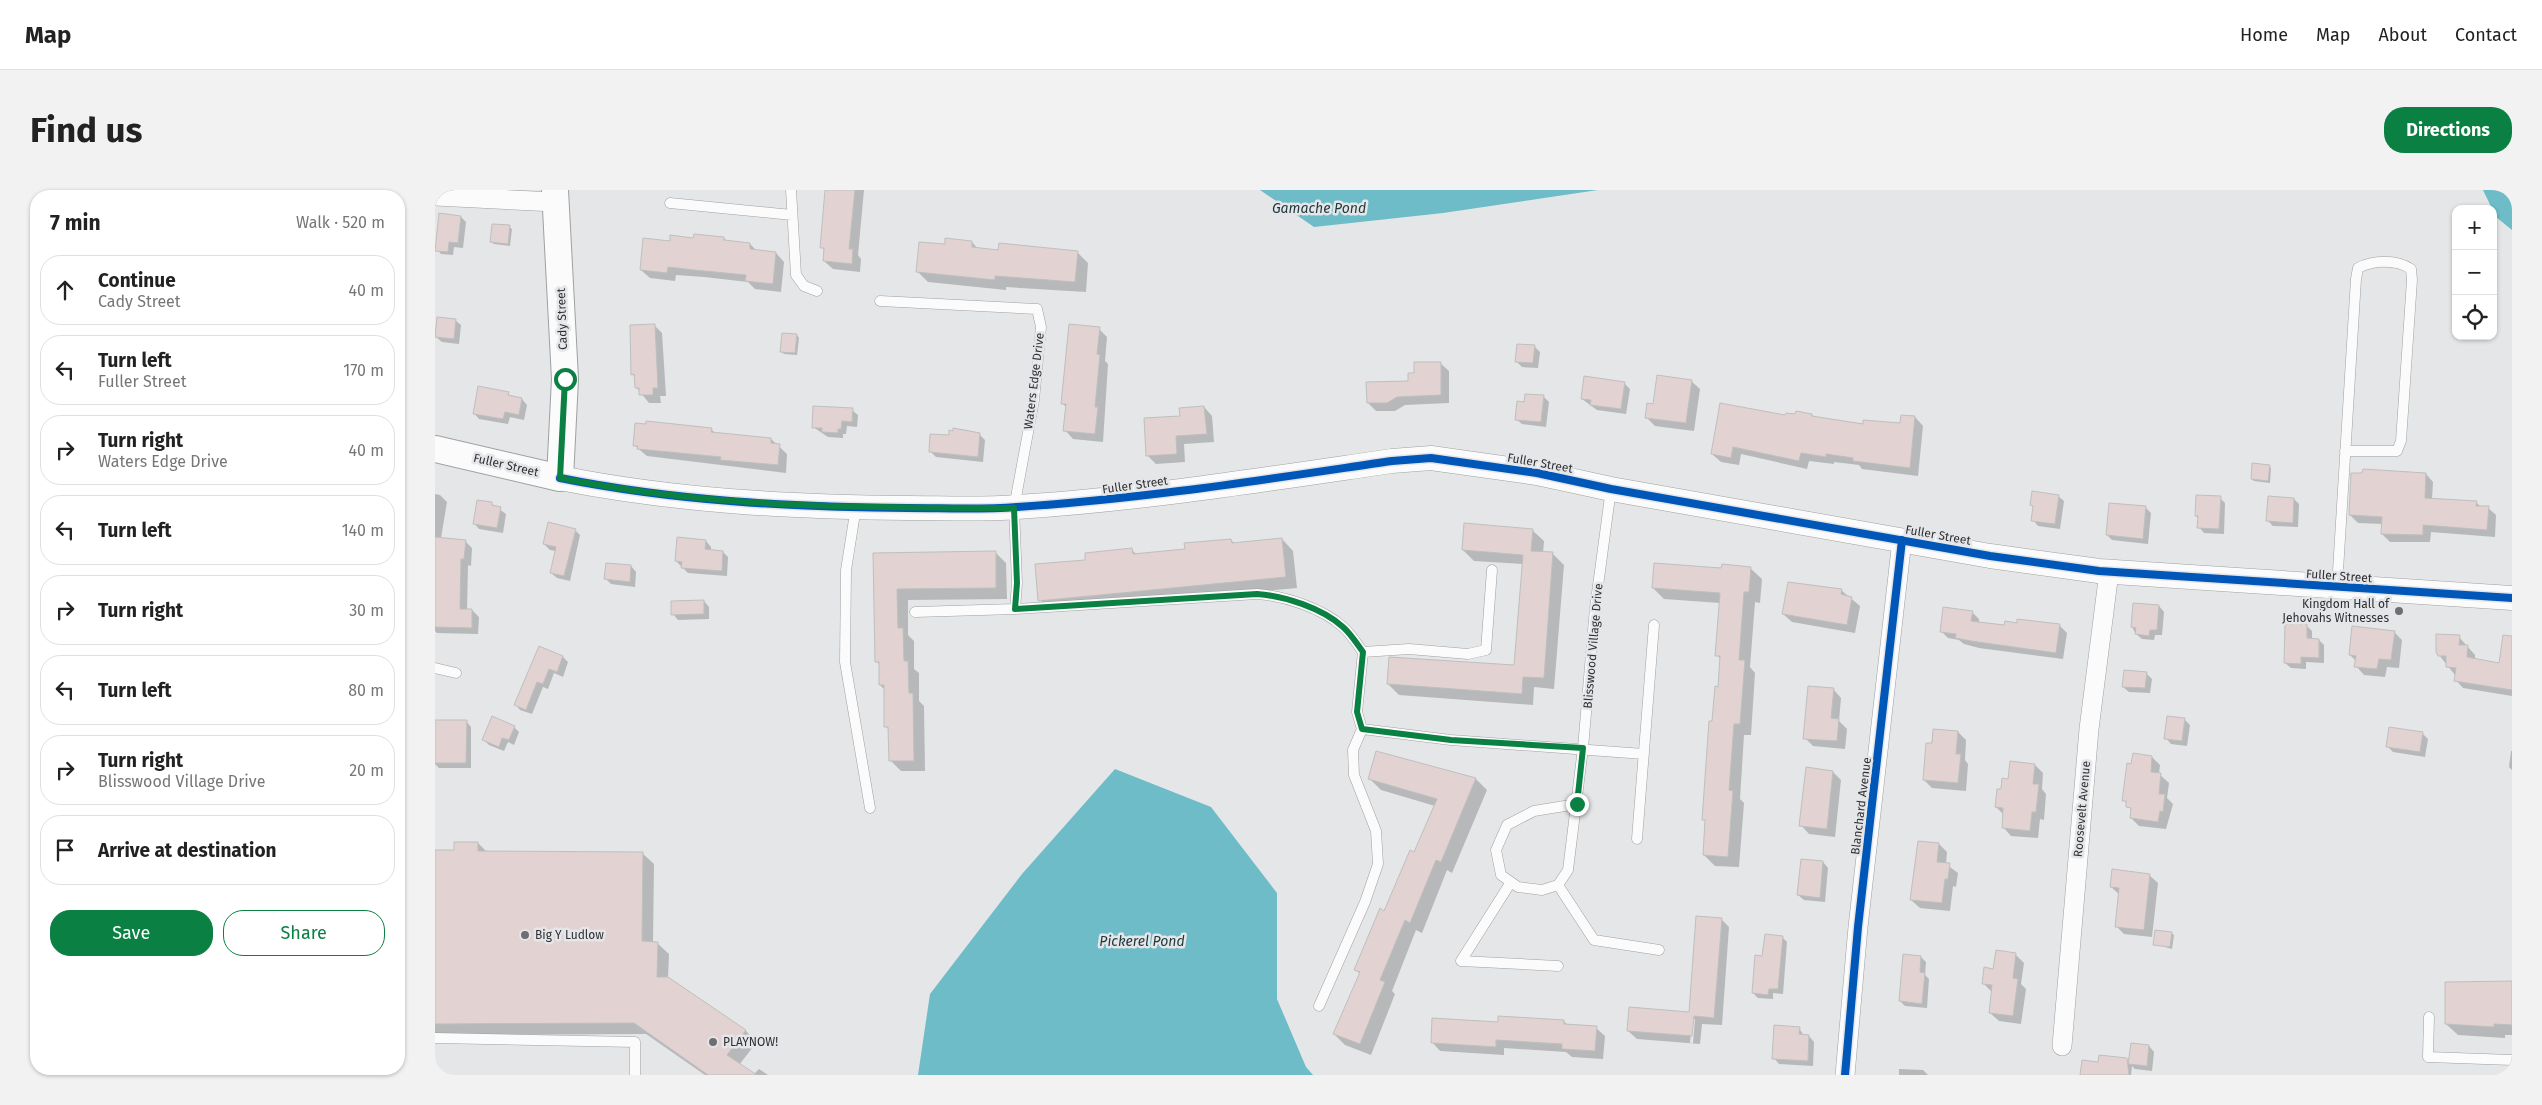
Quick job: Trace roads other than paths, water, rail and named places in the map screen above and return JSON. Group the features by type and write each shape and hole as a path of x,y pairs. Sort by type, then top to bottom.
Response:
{"main road":[{"name":"Cady Street","path":"555,196 565,379 560,478"},
{"name":"Fuller Street","path":"435,448 560,478"}],"street":[{"path":"435,196 555,196"},
{"name":"Fuller Street","path":"560,478 669,497 856,508 1014,508 1096,501 1392,461 1431,458 1537,473 1611,489 1997,557 2109,572 2512,598"},
{"name":"Blanchard Avenue","path":"1845,1075 1858,927 1902,540"},
{"name":"Roosevelt Avenue","path":"2062,1046 2089,729 2109,572"}],"lane":[{"path":"791,190 796,275 804,286 817,291"},
{"path":"670,203 792,215"},
{"path":"2337,587 2345,451 2357,268 2369,261 2403,264 2411,269 2412,280 2401,441 2397,451 2345,451"},
{"name":"Waters Edge Drive","path":"880,301 1037,309 1041,326 1034,400 1014,508 1017,583 1015,609"},
{"name":"Blisswood Village Drive","path":"1558,885 1568,870 1577,804 1595,608 1611,489"},
{"path":"856,508 845,570 845,662 870,808"},
{"path":"1363,652 1409,649 1468,654 1486,650 1492,570"},
{"path":"915,612 1015,609 1257,594 1278,595 1308,606 1343,627 1363,652 1357,712 1362,729 1353,750 1354,775 1375,832 1378,864 1365,902 1319,1006"},
{"path":"1637,839 1654,625"},
{"path":"435,668 456,673"},
{"path":"1362,729 1451,740 1583,748 1644,754"},
{"path":"1577,804 1533,811 1507,824 1496,850 1501,875 1518,887 1542,890 1558,885 1593,940 1659,950"},
{"path":"1511,882 1461,961 1558,966"},
{"path":"2429,1017 2427,1057 2512,1060"},
{"path":"435,1038 635,1042 635,1075"}],"water":[{"name":"Gamache Pond","path":"1260,190 1598,190 1443,213 1314,227"},
{"path":"2483,190 2512,190 2512,230 2497,218 2497,205 2490,205"},
{"name":"Pickerel Pond","path":"1115,769 1211,807 1277,893 1277,999 1306,1067 1313,1075 918,1075 930,994 1022,874"}],"place":[{"name":"Kingdom Hall of Jehovahs Witnesses","path":"2399,611"},
{"name":"Big Y Ludlow","path":"525,935"},
{"name":"PLAYNOW!","path":"713,1042"}]}
